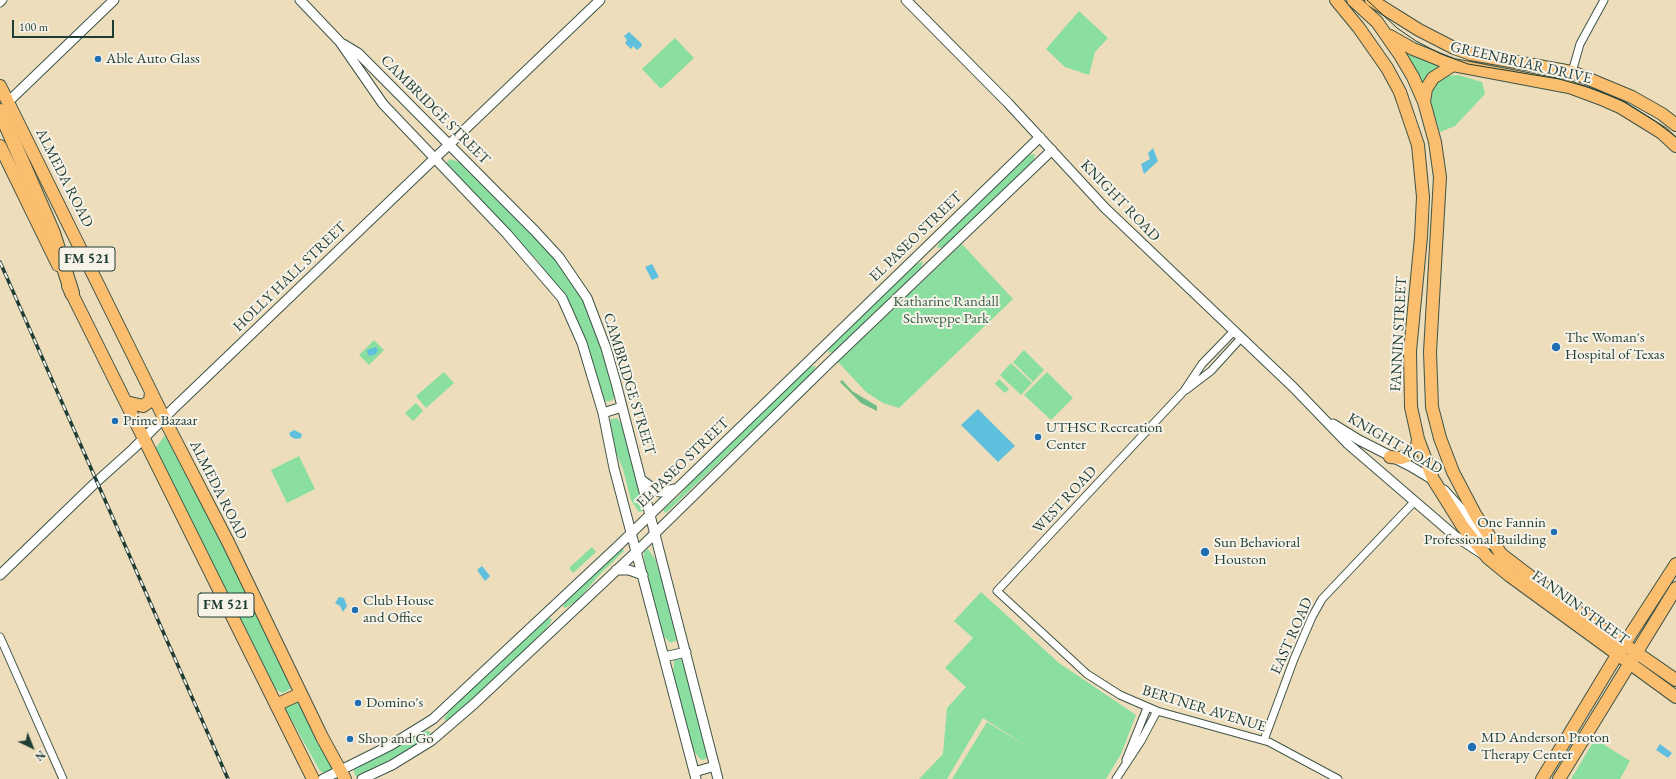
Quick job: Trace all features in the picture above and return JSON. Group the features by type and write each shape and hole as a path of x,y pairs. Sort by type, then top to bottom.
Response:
{"highway":[{"path":"4,106 54,233 72,293"}],"main road":[{"name":"FANNIN STREET","path":"1352,0 1388,35 1413,76 1424,102 1435,142 1440,177 1430,352 1432,407 1440,438 1453,472 1475,514 1501,554 1531,585 1617,655 1676,697"},
{"name":"GREENBRIAR DRIVE","path":"1371,0 1419,30 1454,48 1471,54 1572,72 1632,97 1662,114 1676,125"},
{"name":"FANNIN STREET","path":"1336,1 1359,28 1386,68 1402,98 1418,146 1423,197 1421,237 1410,351 1411,407 1418,439 1433,479 1463,527 1487,557 1625,644 1676,680"},
{"name":"GREENBRIAR DRIVE","path":"1336,1 1357,17 1413,49 1452,65 1569,87 1604,100 1620,107 1662,133 1676,146"},
{"path":"1424,102 1426,89 1433,78 1452,65"},
{"name":"ALMEDA ROAD","path":"0,86 4,106 228,542 300,694 343,775"},
{"name":"FM 521","path":"0,146 313,779"},
{"path":"126,402 143,406 150,400 151,392"},
{"path":"1411,407 1432,407"},
{"path":"1390,457 1401,458 1407,456 1416,447 1418,439"},
{"path":"1542,779 1617,655 1676,564"},
{"path":"1559,779 1676,588"},
{"path":"276,705 300,694"},
{"path":"1559,752 1571,759"}],"street":[{"path":"0,3 3,0"},
{"path":"4,106 114,0"},
{"name":"CAMBRIDGE STREET","path":"300,0 340,42 382,104 507,234 562,298 582,343 602,413 614,468 695,775"},
{"name":"HOLLY HALL STREET","path":"0,575 600,0"},
{"name":"KNIGHT ROAD","path":"906,0 1040,137 1105,208 1293,387 1347,443 1455,536 1487,557"},
{"path":"1572,72 1580,44 1604,0"},
{"name":"CAMBRIDGE STREET","path":"340,42 358,53 560,257 587,298 606,348 642,481 718,779"},
{"name":"EL PASEO STREET","path":"323,779 343,775 433,719 632,533 1040,137"},
{"name":"EL PASEO STREET","path":"362,779 414,752 444,730 637,551 827,365 1052,150"},
{"path":"923,250 934,262"},
{"name":"WEST ROAD","path":"997,591 1184,391 1202,364 1234,331"},
{"name":"WEST ROAD","path":"1184,391 1204,377 1241,338"},
{"path":"818,352 827,365"},
{"path":"602,413 622,407"},
{"name":"KNIGHT ROAD","path":"1320,415 1359,440 1433,479 1454,501 1478,533 1501,554"},
{"path":"642,481 660,492 671,491 680,486"},
{"name":"EAST ROAD","path":"1264,740 1294,659 1312,617 1322,599 1414,502"},
{"path":"616,570 629,570 643,575"},
{"name":"BERTNER AVENUE","path":"997,591 1087,674 1120,695 1146,708 1264,740 1311,763 1338,779"},
{"path":"552,608 563,620"},
{"path":"0,637 63,779"},
{"path":"664,657 686,652"},
{"path":"1125,764 1129,749 1146,708"},
{"path":"1116,779 1141,741 1157,711"},
{"path":"433,719 444,730"},
{"path":"695,775 715,766"}],"green space":[{"path":"1079,11 1108,38 1095,52 1089,75 1065,67 1046,49"},
{"path":"675,38 694,58 661,89 642,69"},
{"path":"1405,49 1441,65 1441,68 1423,86 1403,51"},
{"path":"1458,75 1482,82 1485,94 1455,126 1440,132 1431,103 1431,93 1437,82 1447,76"},
{"path":"1035,154 1034,160 944,247 937,248 940,241 1027,155"},
{"path":"450,159 459,162 544,245 575,285 592,316 615,393 613,400 607,402 601,396 564,297 538,261 448,168 446,163"},
{"name":"Katharine Randall Schweppe Park","path":"962,244 1013,299 899,408 883,403 866,392 838,362"},
{"path":"923,261 921,268 836,351 828,353 829,347 915,265"},
{"path":"374,340 384,350 369,365 359,355"},
{"path":"1024,350 1044,370 1033,382 1013,362"},
{"path":"1011,363 1032,383 1021,395 1000,375"},
{"path":"816,366 812,373 804,381 666,513 663,510 679,496 703,468 808,367"},
{"path":"444,372 454,383 426,408 416,396"},
{"path":"1047,372 1073,398 1051,420 1024,395"},
{"path":"999,379 1009,389 1005,393 995,384"},
{"path":"842,380 852,391 877,406 877,411 861,403 840,382"},
{"path":"416,403 423,411 413,421 405,413"},
{"path":"617,418 624,427 643,500 643,511 639,512 631,500 623,469 614,448 610,426 611,419"},
{"path":"165,435 190,484 209,515 292,687 287,691 282,693 275,689 155,449"},
{"path":"299,456 315,489 287,503 271,470"},
{"path":"592,547 596,552 573,573 569,568"},
{"path":"622,547 624,551 600,574 577,601 565,608 563,606 565,600"},
{"path":"648,549 655,559 678,630 676,641 670,643 664,636 655,608 644,559 644,552"},
{"path":"981,592 1059,663 1136,715 1121,754 1106,779 952,779 987,722 1030,748 983,718 947,779 919,779 943,754 947,708 966,687 945,668 973,638 954,621"},
{"path":"548,617 552,620 546,629 455,717 446,721 444,718 450,710"},
{"path":"680,659 684,662 708,752 706,759 701,760 693,750 673,676 674,660"},
{"path":"297,701 303,704 333,768 325,773 320,771 286,710 286,706"},
{"path":"423,731 429,731 431,733 427,739 398,756 356,777 353,769 398,747"},
{"path":"1595,739 1630,761 1620,779 1571,779"}],"water":[{"path":"629,32 641,43 642,46 637,50 633,46 631,49 625,43 627,40 624,36"},
{"path":"1153,148 1158,161 1144,174 1141,164 1150,159 1148,153"},
{"path":"652,264 659,277 652,280 645,267"},
{"path":"376,347 378,350 376,354 370,356 368,355 367,350"},
{"path":"978,409 1015,446 998,462 961,425"},
{"path":"294,430 302,434 301,438 296,439 291,437 289,433"},
{"path":"482,566 490,576 485,581 477,570"},
{"path":"339,597 344,598 347,606 343,612 340,606 335,603"},
{"path":"1660,744 1672,753 1668,758 1656,750"}],"tram line":[{"path":"1367,0 1397,28 1416,41 1441,54 1468,64 1559,79 1591,88 1625,102 1655,121 1676,137"}],"railway":[{"path":"0,262 228,779"}],"place":[{"name":"Able Auto Glass","path":"98,59"},
{"name":"The Woman's Hospital of Texas","path":"1556,347"},
{"name":"Prime Bazaar","path":"115,421"},
{"name":"UTHSC Recreation Center","path":"1038,437"},
{"name":"One Fannin Professional Building","path":"1554,532"},
{"name":"Sun Behavioral Houston","path":"1205,552"},
{"name":"Club House and Office","path":"355,610"},
{"name":"Domino's","path":"358,703"},
{"name":"Shop and Go","path":"350,739"},
{"name":"MD Anderson Proton Therapy Center","path":"1472,747"}]}
